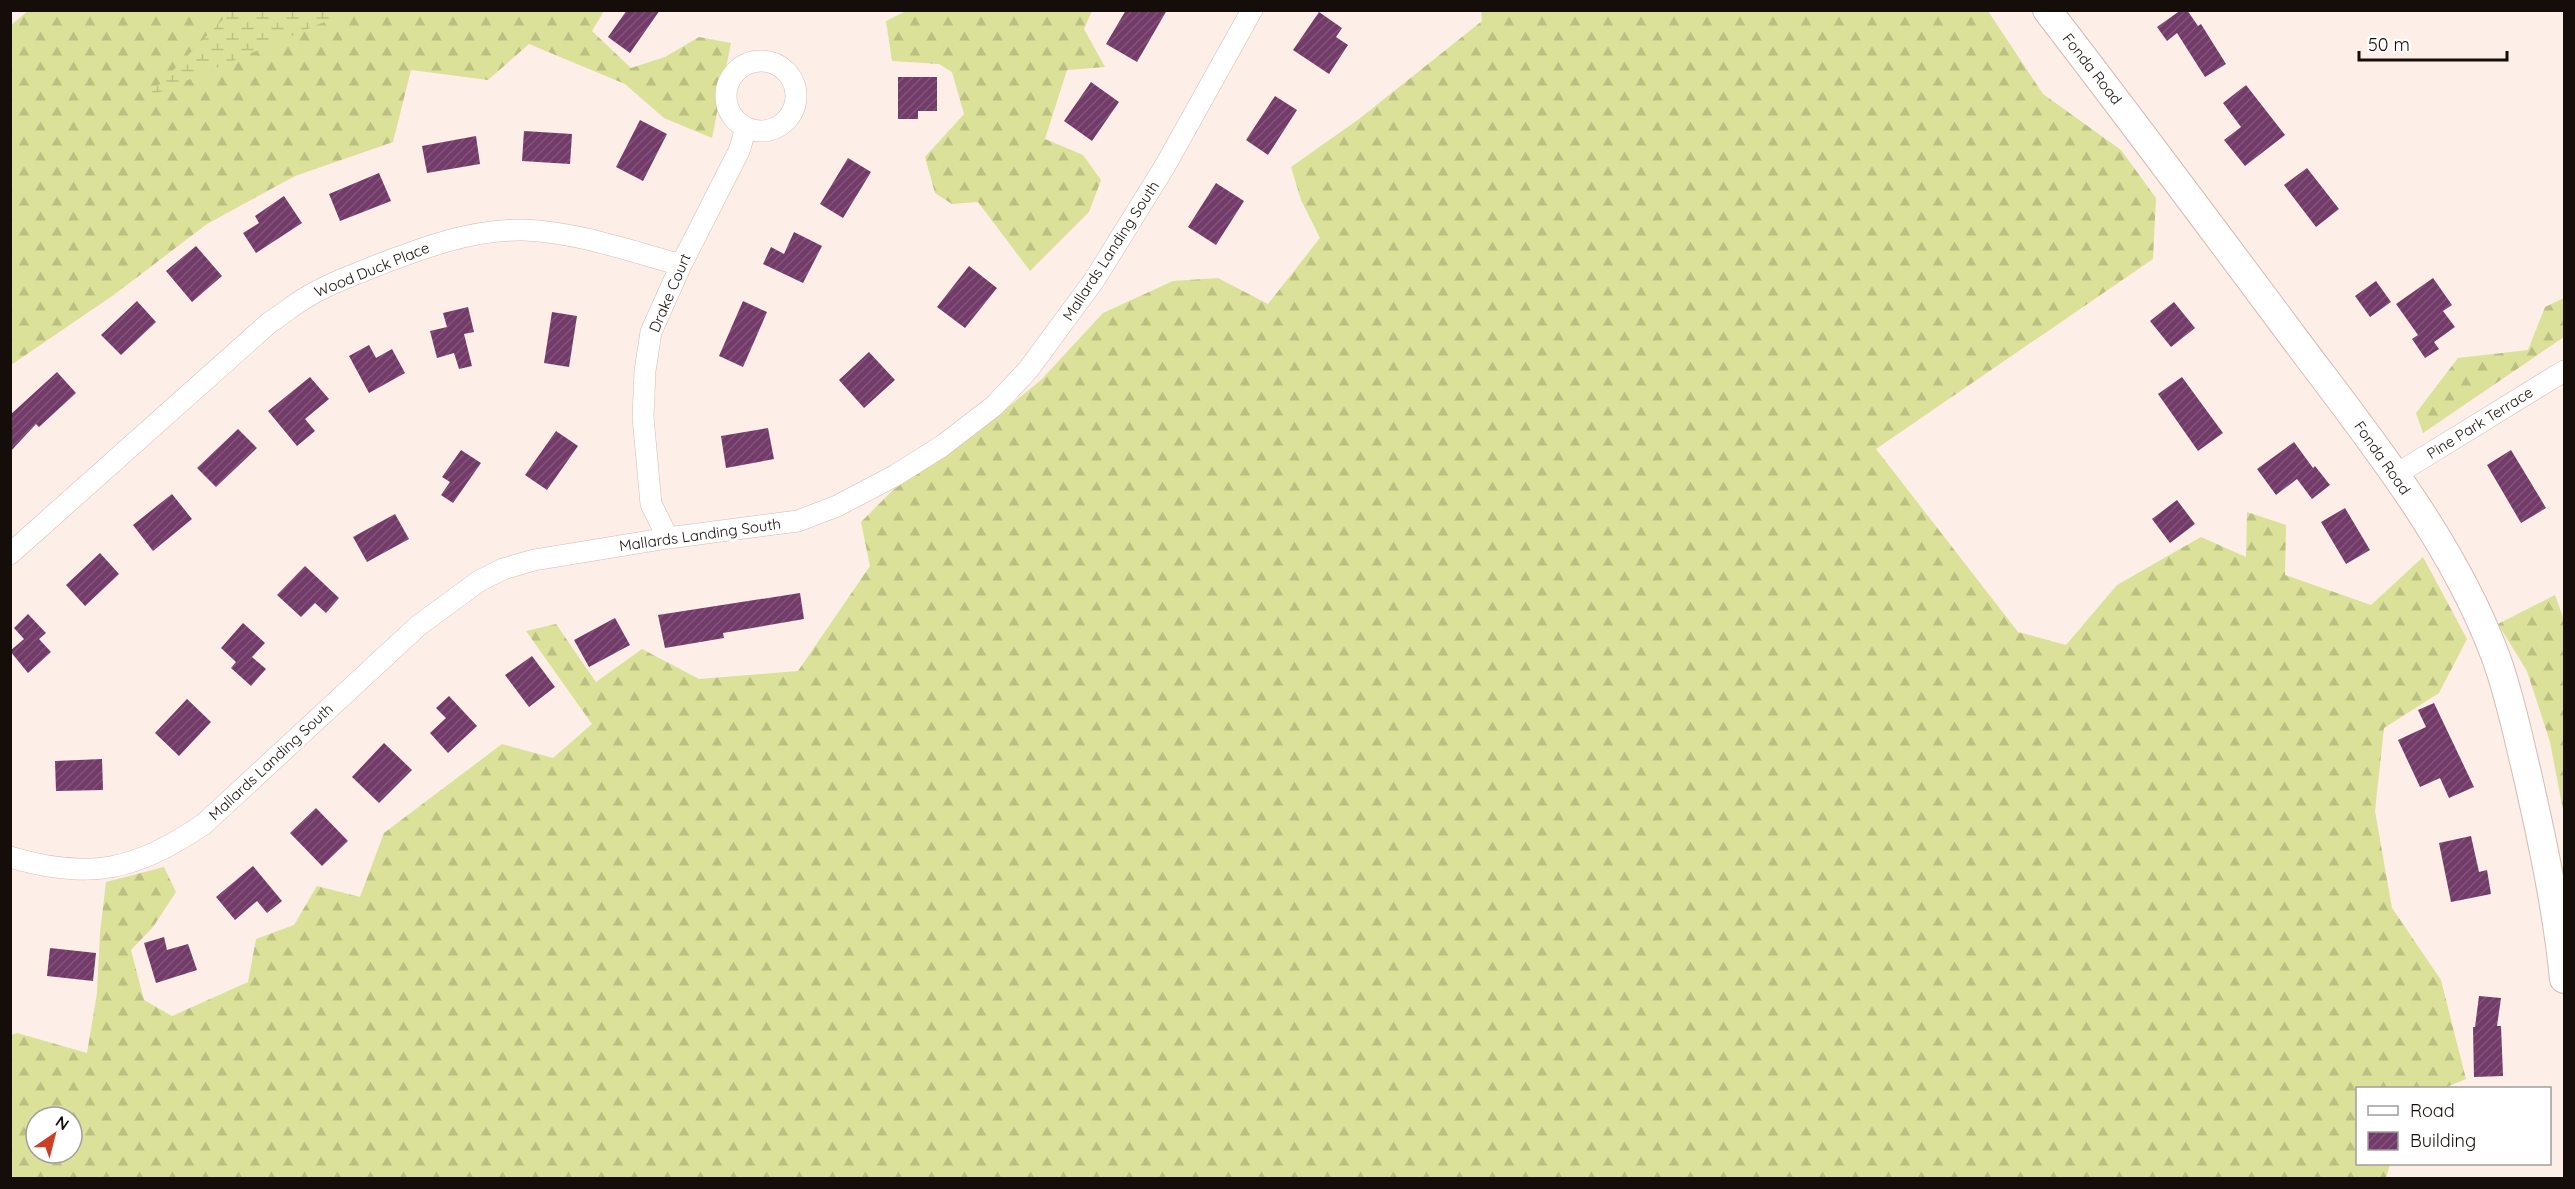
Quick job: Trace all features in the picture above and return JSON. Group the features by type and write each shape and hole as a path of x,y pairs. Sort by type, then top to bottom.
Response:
{"street":[{"name":"Mallards Landing South","path":"10,857 67,870 114,867 145,859 176,843 204,824 418,626 478,581 502,569 534,560 668,538 798,521 837,506 896,475 933,452 994,406 1028,370 1095,279 1165,166 1252,10"},
{"name":"Fonda Road","path":"2046,10 2123,109 2395,475 2463,582 2496,656 2516,728 2539,823 2560,933 2565,979"},
{"name":"Drake Court","path":"668,538 651,504 643,417 645,371 651,332 681,265 739,152 746,128"},
{"name":"Wood Duck Place","path":"10,554 270,323 306,297 337,281 424,248 461,237 523,230 604,243 681,265"},
{"name":"Pine Park Terrace","path":"2395,475 2565,371"}],"green space":[{"path":"28,11 604,11 592,31 631,68 665,57 699,37 731,43 712,138 664,118 625,84 529,44 488,80 411,70 393,142 295,176 207,224 115,294 11,365 10,26"},
{"path":"231,11 350,11 146,98"},
{"path":"906,11 1092,11 1084,29 1105,67 1067,70 1045,139 1083,155 1101,180 1089,212 1030,271 978,202 952,204 935,193 925,157 964,114 952,72 939,64 892,61 886,21"},
{"path":"1481,11 1988,11 2043,94 2121,150 2156,198 2153,259 1876,449 2018,632 2066,645 2117,585 2201,537 2246,557 2247,512 2286,525 2285,575 2371,605 2423,557 2467,639 2439,693 2384,728 2375,811 2392,908 2441,980 2466,1079 2446,1087 2356,1087 2356,1165 2390,1165 2386,1178 11,1178 11,1035 17,1033 87,1053 97,993 100,933 106,882 164,867 176,892 153,927 131,950 144,1000 172,1016 248,982 256,939 294,925 317,886 360,897 384,833 502,744 553,758 592,724 526,631 556,624 596,682 642,649 699,679 798,671 870,566 861,522 893,490 973,436 1041,380 1103,313 1173,281 1218,278 1268,304 1320,238 1301,200 1291,167 1359,119 1482,21"},
{"path":"2564,298 2564,337 2423,433 2416,413 2458,358 2528,350 2545,307"},
{"path":"2555,595 2564,620 2564,815 2550,742 2527,671 2498,624"}],"building":[{"path":"627,10 660,10 630,53 608,37"},
{"path":"1126,10 1167,10 1137,62 1106,44"},
{"path":"2181,10 2187,10 2198,26 2201,24 2226,64 2205,77 2177,33 2167,41 2157,27"},
{"path":"1319,12 1342,28 1336,37 1348,45 1329,74 1293,50"},
{"path":"898,77 937,77 937,111 918,111 918,119 898,119"},
{"path":"1091,82 1119,102 1092,141 1064,121"},
{"path":"2246,85 2285,135 2245,166 2224,140 2241,127 2223,103"},
{"path":"1275,96 1297,110 1268,155 1246,140"},
{"path":"640,120 667,134 643,181 616,167"},
{"path":"524,131 572,134 570,164 522,161"},
{"path":"476,136 480,164 427,173 422,146"},
{"path":"848,158 871,172 843,218 820,204"},
{"path":"2307,168 2339,209 2316,227 2284,185"},
{"path":"379,173 391,201 340,221 329,194"},
{"path":"1216,183 1244,201 1216,245 1188,227"},
{"path":"284,196 302,223 256,253 243,233 259,223 255,216"},
{"path":"794,232 822,246 803,283 763,264 771,247 784,254"},
{"path":"196,246 222,276 192,302 166,271"},
{"path":"969,266 997,288 965,328 937,307"},
{"path":"2433,278 2452,305 2443,311 2455,327 2434,342 2439,349 2425,358 2412,339 2418,335 2396,304"},
{"path":"2376,281 2391,302 2370,317 2355,296"},
{"path":"137,301 156,322 121,355 101,335"},
{"path":"743,301 767,312 743,367 719,356"},
{"path":"2174,302 2195,328 2171,347 2150,321"},
{"path":"468,307 474,332 464,334 472,366 459,369 454,353 437,358 430,331 447,327 443,313"},
{"path":"552,312 577,316 569,367 544,363"},
{"path":"369,345 376,358 392,349 405,373 369,393 349,356"},
{"path":"869,352 895,380 864,408 839,380"},
{"path":"57,372 76,393 39,427 36,424 10,452 10,415"},
{"path":"310,377 329,399 305,419 315,431 297,446 268,411"},
{"path":"2182,377 2223,433 2198,451 2158,394"},
{"path":"768,428 774,459 726,468 721,436"},
{"path":"238,429 257,448 216,487 197,468"},
{"path":"556,431 578,446 547,490 525,475"},
{"path":"2294,442 2313,468 2315,466 2330,485 2312,499 2297,479 2276,495 2257,469"},
{"path":"461,450 481,463 453,503 441,495 450,482 442,477"},
{"path":"2511,450 2546,508 2521,523 2487,465"},
{"path":"172,494 192,519 153,551 133,525"},
{"path":"2177,500 2195,524 2170,543 2152,519"},
{"path":"2345,508 2370,550 2346,564 2321,522"},
{"path":"395,514 409,539 367,562 353,537"},
{"path":"100,553 119,574 85,606 66,585"},
{"path":"305,566 339,598 326,613 315,603 301,617 277,595"},
{"path":"800,593 804,619 723,633 724,638 665,648 658,615"},
{"path":"28,614 46,633 39,639 51,652 28,673 10,651 24,639 14,628"},
{"path":"615,618 630,645 589,667 574,640"},
{"path":"243,623 265,643 252,657 266,669 251,686 231,668 236,662 221,648"},
{"path":"532,656 555,687 529,707 505,675"},
{"path":"449,696 477,726 448,753 430,733 446,718 436,708"},
{"path":"187,699 211,722 179,756 155,733"},
{"path":"2434,703 2474,787 2449,798 2440,778 2420,787 2398,740 2426,727 2418,710"},
{"path":"384,743 412,770 379,803 352,777"},
{"path":"102,759 103,790 56,791 55,761"},
{"path":"316,808 348,841 322,866 290,833"},
{"path":"2471,836 2479,872 2487,870 2491,894 2451,902 2439,843"},
{"path":"253,866 282,901 267,913 257,901 235,920 216,897"},
{"path":"164,937 167,950 188,944 197,970 156,983 144,943"},
{"path":"50,948 96,953 93,981 47,976"},
{"path":"2479,996 2501,998 2497,1026 2501,1026 2503,1076 2474,1077 2473,1027 2475,1027"}]}
